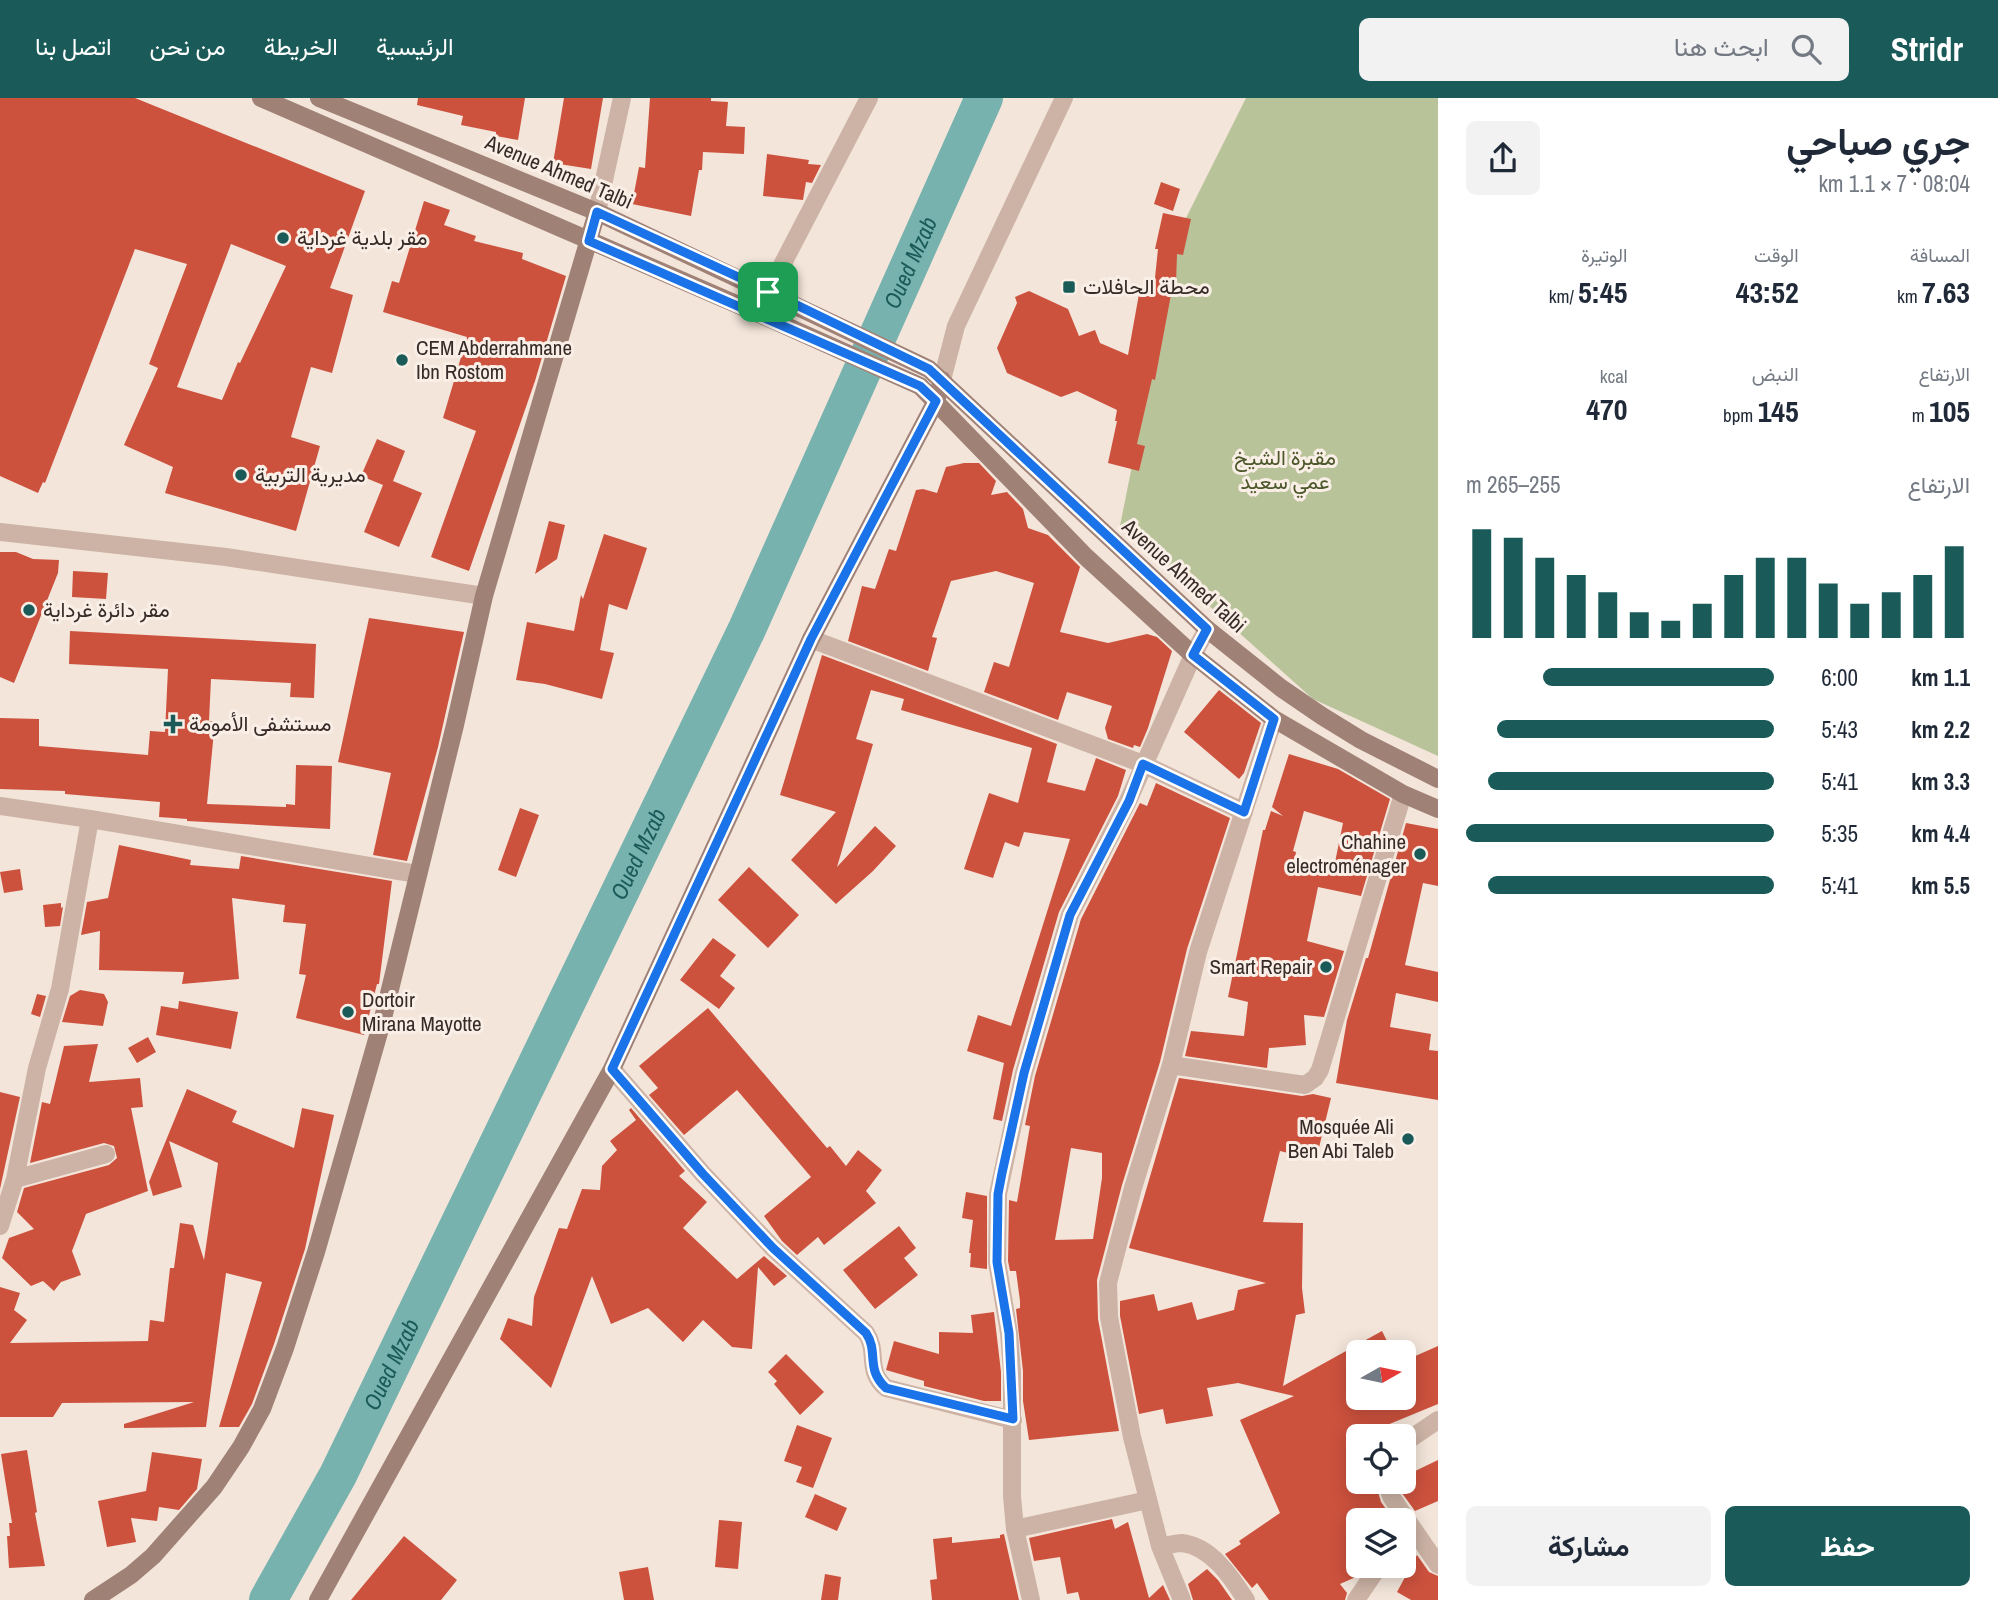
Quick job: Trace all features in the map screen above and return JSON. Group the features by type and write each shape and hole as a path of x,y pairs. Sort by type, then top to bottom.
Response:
{"main road":[{"path":"261,98 920,386 1076,548 1193,655 1274,719 1403,794 1438,809"},
{"name":"Avenue Ahmed Talbi","path":"329,100 597,212 773,294 935,375 1207,629 1281,688 1322,716 1361,740 1438,779"},
{"path":"93,1600 131,1575 153,1556 180,1526 214,1487 262,1409 316,1252 382,1022 484,596 597,212"},
{"path":"318,1600 612,1069 811,639 936,401 935,375"}],"street":[{"path":"597,212 622,98"},
{"path":"773,294 869,98"},
{"path":"935,375 1064,98"},
{"path":"0,532 226,557 484,596"},
{"path":"1031,1600 1015,1529 1012,1496 1013,1419 1009,1333 997,1262 998,1194 1024,1073 1070,915 1129,801 1143,764 1207,629"},
{"path":"811,639 1143,764 1244,812"},
{"path":"1182,1600 1160,1546 1148,1500 1120,1378 1107,1296 1110,1272 1129,1200 1171,1065 1198,952 1274,719"},
{"path":"1171,1065 1305,1085 1315,1078 1320,1070 1403,794"},
{"path":"0,806 417,874"},
{"path":"0,1226 15,1179 37,1068 60,989 90,819"},
{"path":"612,1069 703,1174 773,1248 866,1333 871,1345 874,1373 886,1388 1013,1419"},
{"path":"15,1179 106,1154"},
{"path":"1416,1435 1438,1420"},
{"path":"1015,1529 1148,1500"},
{"path":"1416,1538 1438,1565"},
{"path":"1160,1546 1182,1543 1198,1548 1222,1567 1246,1600"},
{"path":"1356,1600 1371,1578"}],"green space":[{"name":"مقبرة الشيخ عمي سعيد","path":"1246,98 1438,98 1438,756 1313,699 1120,526 1178,234"}],"building":[{"path":"0,98 135,98 365,191 330,288 353,295 332,373 311,367 291,437 320,446 296,531 165,493 173,467 124,445 158,368 149,364 187,264 135,249 45,483 43,482 38,493 0,476","holes":["231,244 286,266 222,400 177,387"]},
{"path":"418,98 525,98 518,140 496,136 496,132 461,125 463,116 417,105"},
{"path":"564,98 603,98 591,169 553,163"},
{"path":"650,98 711,98 711,101 728,102 726,126 745,127 744,154 703,152 702,170 699,170 691,216 632,204 639,167 645,168"},
{"path":"767,154 809,160 808,164 821,165 812,183 806,182 803,200 763,196"},
{"path":"1161,182 1180,189 1173,211 1154,204"},
{"path":"424,201 450,210 444,225 476,236 474,241 523,253 522,259 566,276 535,381 469,571 431,557 476,431 443,418 467,337 383,312 392,281 399,283"},
{"path":"1163,213 1191,219 1183,255 1177,254 1176,284 1173,284 1155,380 1152,379 1137,444 1145,446 1139,471 1108,463 1117,410 1077,391 1061,397 1007,373 997,348 1017,303 1015,297 1029,291 1068,309 1079,336 1095,330 1100,343 1128,355 1139,294 1153,297 1158,249 1155,249"},
{"path":"377,439 405,451 393,481 422,493 399,547 364,532 383,485 361,476"},
{"path":"979,463 996,481 991,495 1007,492 1023,509 1028,528 1048,535 1080,567 1060,632 1108,643 1147,634 1157,637 1172,651 1140,747 1134,745 1133,748 1108,739 1105,728 1112,706 1067,692 1058,720 984,692 994,662 1009,667 1034,583 996,571 951,581 932,637 937,638 928,671 848,641 862,586 875,589 889,549 896,551 916,490 937,493 946,467"},
{"path":"549,521 565,525 557,559 535,574"},
{"path":"604,534 647,548 627,610 609,604 600,650 614,653 602,699 545,684 516,680 527,622 574,631 581,595 583,599"},
{"path":"0,552 16,552 33,559 59,560 58,573 14,683 0,677"},
{"path":"73,571 108,573 106,599 72,597"},
{"path":"369,618 464,632 438,747 407,861 373,855 391,773 338,762"},
{"path":"70,631 316,644 314,698 290,697 291,683 211,679 209,721 215,721 207,804 286,807 286,804 295,805 296,765 332,766 330,829 187,821 159,817 160,802 65,794 65,791 0,789 0,718 39,719 39,746 148,755 150,731 165,732 168,669 69,664"},
{"path":"822,655 1057,744 1047,782 1085,791 1096,758 1126,770 1118,796 1059,912 1013,1070 1002,1121 993,1119 1004,1063 967,1051 978,1015 1011,1026 1070,839 1024,832 1019,847 1005,842 993,878 964,869 989,793 1018,803 1032,748 901,710 904,699 871,690 856,739 873,744 837,867 875,826 896,846 836,904 791,860 836,812 780,795"},
{"path":"1219,690 1261,723 1244,773 1239,779 1184,732"},
{"path":"1289,754 1338,769 1390,799 1361,896 1318,887 1307,941 1344,951 1324,1017 1304,1015 1306,1045 1269,1048 1267,1068 1185,1056 1191,1031 1244,1036 1248,1002 1228,997 1263,830 1271,811 1283,816 1272,807","holes":["1304,811 1343,823 1333,872 1294,864 1296,852 1293,851"]},
{"path":"1156,783 1230,818 1187,949 1160,1062 1122,1185 1097,1280 1098,1319 1119,1431 1029,1440 1023,1401 1023,1371 1016,1309 1020,1308 1020,1301 1016,1271 1010,1271 1008,1261 1009,1200 1017,1202 1030,1126 1025,1125 1035,1076 1081,919 1140,803 1147,806","holes":["1071,1148 1102,1153 1102,1178 1093,1239 1055,1240"]},
{"path":"520,808 539,815 516,877 498,870"},
{"path":"1406,823 1438,829 1438,886 1423,883 1405,965 1438,972 1438,1002 1396,993 1390,1027 1431,1034 1429,1050 1438,1051 1438,1100 1336,1083 1347,1020 1368,958"},
{"path":"119,845 191,860 190,865 239,869 241,856 392,881 379,984 364,1035 296,1018 306,975 299,974 306,924 283,922 285,905 232,898 239,979 182,984 184,972 99,970 100,931 81,935 87,902 108,898"},
{"path":"749,867 799,915 768,948 718,900"},
{"path":"20,869 23,890 4,893 0,872"},
{"path":"61,903 61,908 63,907 60,926 45,927 43,905"},
{"path":"713,938 736,955 720,976 735,988 719,1009 680,980"},
{"path":"80,990 104,994 108,1002 103,1026 62,1022 70,996"},
{"path":"37,994 46,996 40,1017 31,1014"},
{"path":"179,1001 238,1012 231,1049 156,1035 161,1006 178,1009"},
{"path":"708,1008 827,1148 830,1146 846,1166 858,1150 882,1170 866,1191 876,1203 824,1245 818,1237 797,1255 782,1241 764,1216 811,1177 737,1090 684,1135 649,1095 658,1088 639,1066"},
{"path":"148,1037 156,1052 137,1063 128,1048"},
{"path":"98,1044 89,1082 140,1078 143,1107 131,1108 148,1191 86,1214 72,1251 81,1275 61,1282 54,1291 43,1281 31,1286 2,1258 9,1238 34,1229 17,1212 24,1188 109,1165 117,1158 114,1146 104,1143 30,1163 42,1102 50,1104 64,1046"},
{"path":"1179,1078 1331,1098 1316,1160 1280,1151 1263,1222 1303,1223 1302,1288 1305,1313 1296,1315 1283,1386 1346,1351 1346,1410 1416,1410 1416,1356 1438,1346 1438,1404 1390,1424 1346,1424 1346,1494 1379,1494 1385,1508 1346,1508 1346,1578 1354,1578 1340,1584 1347,1593 1345,1600 1269,1600 1257,1583 1252,1588 1225,1554 1280,1513 1240,1420 1294,1396 1238,1383 1207,1388 1213,1416 1166,1424 1163,1409 1139,1414 1120,1316 1120,1301 1154,1294 1158,1311 1192,1302 1197,1320 1234,1310 1238,1290 1266,1283 1129,1248"},
{"path":"187,1089 237,1111 232,1122 294,1148 302,1108 334,1115 305,1249 252,1404 239,1427 219,1427 262,1282 226,1273 206,1427 124,1428 124,1424 194,1402 62,1403 53,1417 0,1417 0,1287 20,1293 14,1310 27,1320 10,1343 148,1341 150,1320 164,1322 170,1268 174,1268 180,1223 193,1225 204,1260 218,1163 169,1141 182,1187 153,1196 149,1182"},
{"path":"0,1092 20,1097 0,1189"},
{"path":"631,1108 685,1171 679,1176 707,1202 683,1228 737,1279 764,1256 787,1276 774,1286 758,1267 752,1349 732,1347 703,1320 683,1342 648,1308 611,1324 592,1276 551,1388 500,1339 508,1318 532,1326 534,1297 559,1228 567,1229 582,1189 600,1190 602,1166 617,1150 610,1141 636,1120 629,1110"},
{"path":"966,1192 987,1196 987,1269 970,1267 973,1220 962,1218"},
{"path":"899,1226 916,1248 904,1258 918,1275 875,1309 843,1270"},
{"path":"994,1312 1001,1372 1001,1401 984,1401 924,1386 924,1381 886,1370 894,1341 939,1354 939,1332 973,1333 971,1315"},
{"path":"1382,1331 1386,1340 1366,1340"},
{"path":"786,1354 824,1392 800,1415 774,1384 777,1381 768,1372"},
{"path":"797,1425 832,1438 813,1488 796,1482 802,1467 784,1461"},
{"path":"27,1450 45,1566 9,1568 7,1536 10,1536 9,1523 12,1523 1,1454"},
{"path":"152,1452 202,1459 197,1489 179,1510 159,1507 157,1521 131,1518 136,1542 107,1547 98,1501 146,1491"},
{"path":"1438,1460 1438,1501 1416,1511 1403,1494 1416,1494 1416,1471"},
{"path":"815,1494 847,1508 837,1531 805,1517"},
{"path":"1112,1519 1115,1529 1128,1522 1149,1598 1163,1585 1170,1600 1080,1600 1078,1592 1067,1594 1060,1557 1034,1561 1029,1538"},
{"path":"719,1520 742,1522 738,1569 715,1567"},
{"path":"1004,1534 1019,1600 932,1600 930,1580 937,1579 933,1539 952,1537 952,1543 1000,1538 1000,1535"},
{"path":"404,1536 457,1580 441,1600 351,1600"},
{"path":"1417,1555 1429,1572 1438,1576 1438,1600 1411,1600 1397,1592 1405,1578 1416,1578"},
{"path":"648,1567 654,1600 624,1600 619,1572"},
{"path":"1207,1569 1232,1600 1193,1600 1188,1584"},
{"path":"825,1574 841,1577 838,1600 821,1600"}],"waterway":[{"name":"Oued Mzab","path":"268,1600 338,1475 747,629 984,98"}],"place":[{"name":"مقر بلدية غرداية","path":"283,238"},
{"name":"محطة الحافلات","path":"1069,287"},
{"name":"CEM Abderrahmane Ibn Rostom","path":"402,360"},
{"name":"مديرية التربية","path":"241,475"},
{"name":"مقر دائرة غرداية","path":"29,610"},
{"name":"مستشفى الأمومة","path":"173,724"},
{"name":"Chahine electroménager","path":"1420,854"},
{"name":"Smart Repair","path":"1326,967"},
{"name":"Dortoir Mirana Mayotte","path":"348,1012"},
{"name":"Mosquée Ali Ben Abi Taleb","path":"1408,1139"}],"route":[{"path":"597,212 768,292 929,369 1207,629 1193,655 1274,719 1244,812 1143,764 1129,801 1070,915 1024,1073 998,1194 997,1262 1009,1333 1013,1419 886,1388 874,1373 870,1337 773,1248 703,1174 612,1069 811,639 936,401 920,386 589,241 597,212"}]}
